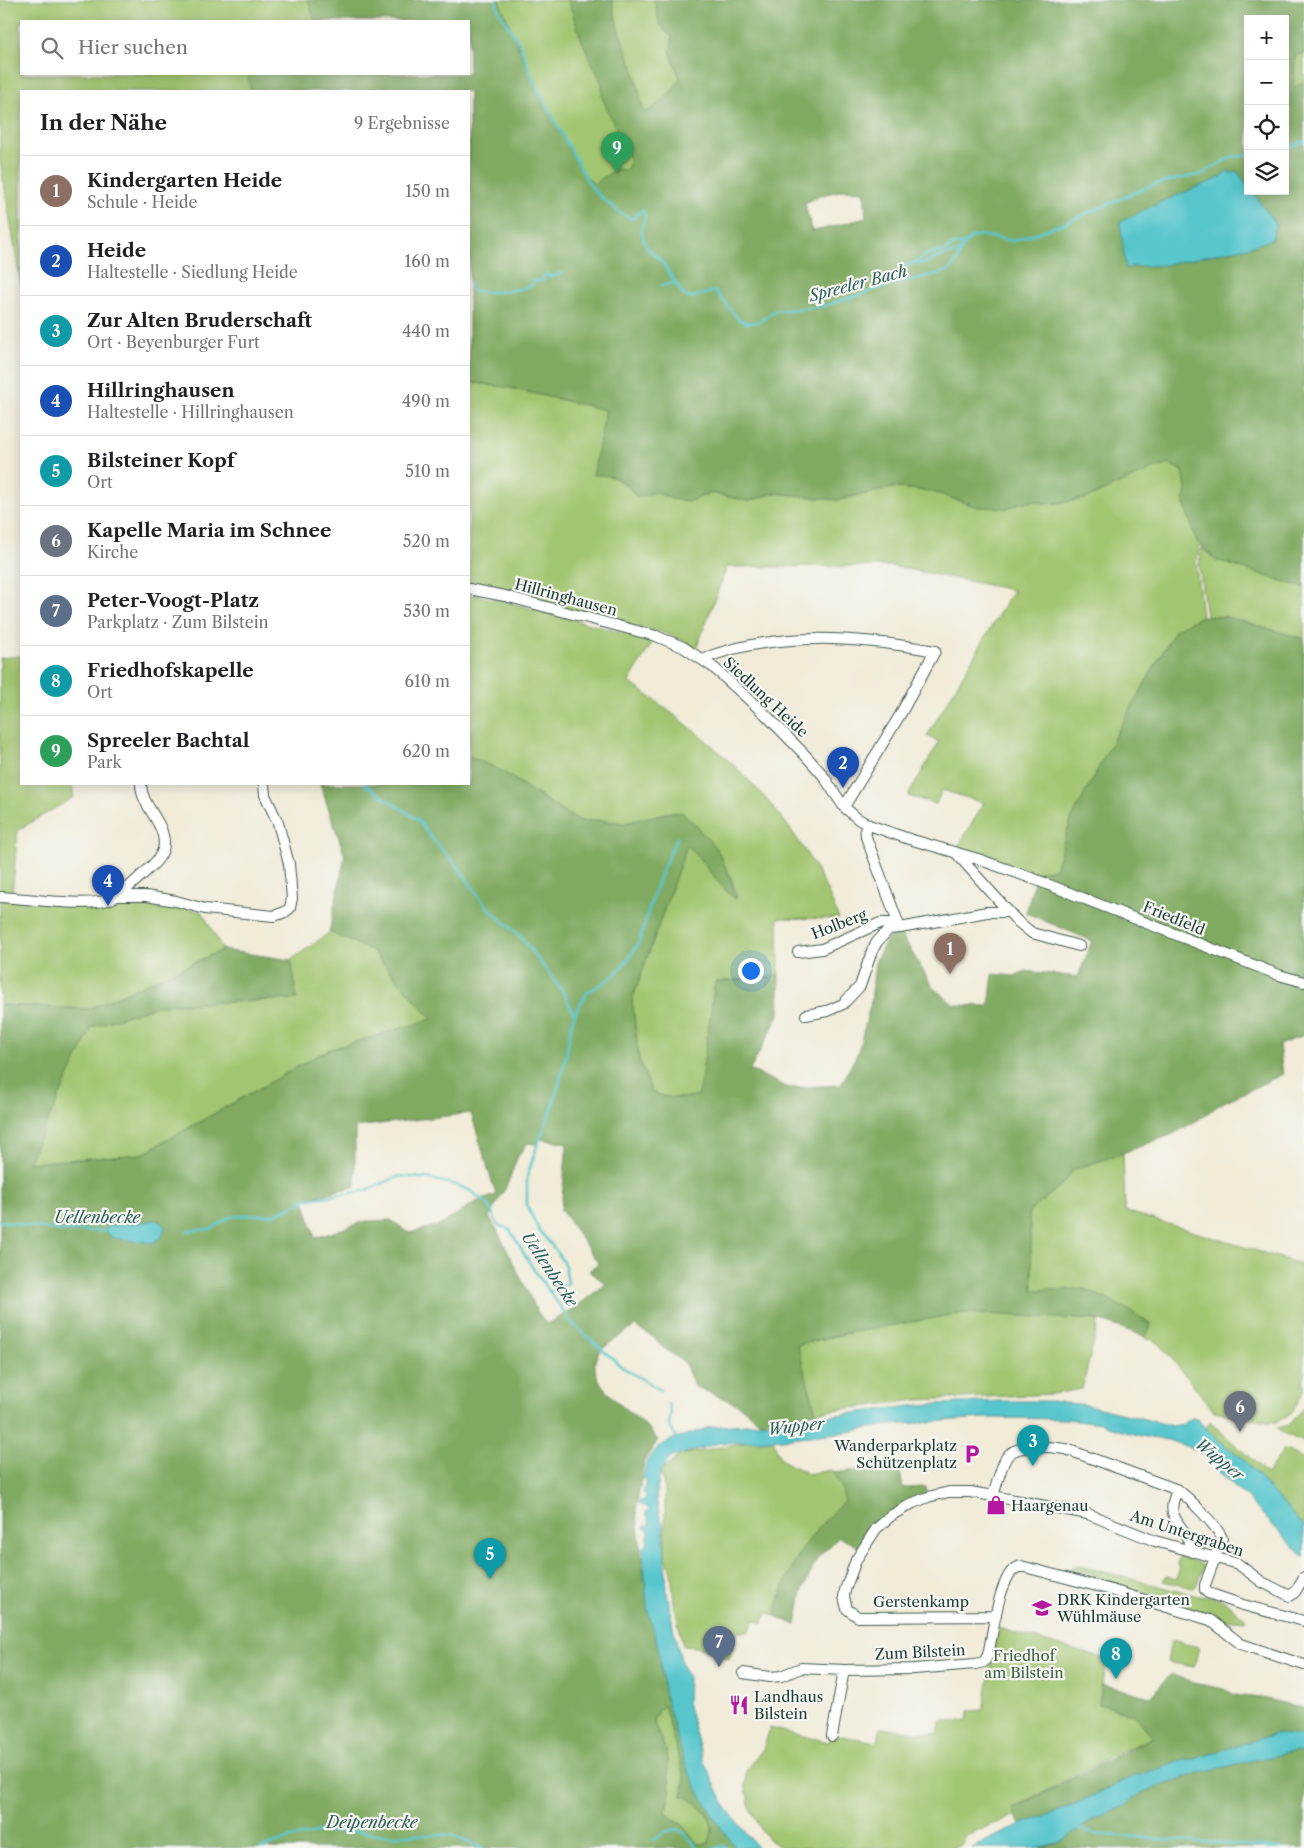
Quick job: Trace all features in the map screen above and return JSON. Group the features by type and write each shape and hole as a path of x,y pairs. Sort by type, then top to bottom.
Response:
{"street":[{"name":"Hillringhausen","path":"470,589 504,596 656,636"},
{"name":"Siedlung Heide","path":"656,636 674,642 702,659 759,708 790,738 822,774 844,807 865,823 909,839 956,852"},
{"name":"Siedlung Heide","path":"702,659 725,650 758,644 814,638 872,642 935,651 891,731 844,807"},
{"path":"117,896 149,868 160,855 163,848 162,831 144,798 141,785"},
{"path":"0,897 95,903 117,896 146,896 176,901 205,909 274,916 285,912 290,908 292,898 289,864 278,823 265,795 264,785"},
{"path":"865,823 866,837 900,928 987,912 1009,912"},
{"path":"956,852 1009,912 1032,933 1079,946"},
{"name":"Friedfeld","path":"956,852 1034,879 1278,975 1304,982"},
{"name":"Holberg","path":"798,952 822,949 880,923 889,923 900,928"},
{"name":"Holberg","path":"806,1014 827,1010 843,1004 860,986 872,951 880,938 889,929 900,928"},
{"path":"993,1496 1006,1458 1015,1450 1031,1447 1051,1447 1066,1450 1178,1490 1186,1496 1221,1534 1222,1542 1204,1585 1205,1590 1208,1593 1243,1605 1304,1622"},
{"path":"1178,1490 1173,1499 1174,1517 1186,1535 1193,1552"},
{"name":"Am Untergraben","path":"847,1609 844,1597 856,1560 876,1528 892,1515 928,1497 949,1492 970,1492 1088,1514 1155,1541 1238,1564 1262,1582 1290,1596 1295,1592 1304,1577"},
{"name":"Zum Bilstein","path":"743,1673 770,1677 781,1676 801,1668 844,1670 914,1669 984,1662 988,1655 996,1616 1008,1576 1017,1567 1025,1567 1108,1589 1210,1620 1241,1644 1304,1665"},
{"name":"Gerstenkamp","path":"847,1609 858,1617 996,1616"},
{"path":"832,1736 844,1670"}],"green space":[{"path":"0,0 306,0 309,3 315,20 20,20 20,75 248,75 251,90 20,90 20,280 0,160"},
{"path":"306,0 499,0 523,58 548,107 585,176 594,184 616,169 627,170 630,161 602,97 602,84 582,41 568,0 612,0 618,29 634,70 644,113 665,98 680,78 671,53 672,37 660,25 654,0 1304,0 1304,54 1295,55 1293,87 1304,83 1304,588 1216,560 1197,542 1184,503 1186,487 1183,471 1169,464 1155,468 1085,499 1050,504 1034,501 1019,503 1010,508 978,507 940,494 892,488 838,500 774,493 749,501 710,493 690,501 671,499 656,492 637,498 619,480 607,476 593,475 606,410 505,387 470,382 470,90 251,90 248,75 470,75 470,20 315,20 309,3","holes":["843,190 864,191 866,218 811,232 805,203 822,195"]},
{"path":"499,0 658,0 664,30 672,37 671,54 680,78 677,86 678,91 641,134 653,192 653,227 664,255 678,257 715,250 736,243 807,212 814,238 875,231 871,201 920,210 961,213 1022,208 1081,194 1100,222 1060,235 1042,237 1001,248 973,249 969,261 968,278 931,279 880,287 831,303 773,311 747,321 739,318 714,288 701,294 687,296 675,286 661,263 644,249 641,237 643,216 641,212 633,216 616,206 589,179 567,146 541,93 536,89 534,80 507,23"},
{"path":"1304,54 1304,83 1293,88 1295,55"},
{"path":"470,382 505,387 606,410 611,475 631,489 637,498 656,491 671,499 690,501 710,493 749,501 774,493 838,500 892,488 940,494 978,507 1010,508 1019,503 1034,501 1050,504 1085,499 1155,468 1169,464 1183,471 1186,488 1184,503 1197,542 1200,545 1196,564 1202,616 1176,629 1119,729 1071,820 1055,869 1036,873 1034,879 955,852 984,803 942,790 936,804 908,796 939,742 927,736 1013,590 891,566 727,567 696,649 680,639 658,631 627,626 470,585"},
{"path":"1202,548 1216,560 1304,588 1304,639 1227,617 1206,616 1199,565"},
{"path":"470,594 503,601 653,641 629,682 694,730 753,784 779,814 802,846 822,881 839,919 778,918 779,976 715,982 699,1095 674,1098 661,1096 651,1090 639,1059 632,1001 687,844 730,895 737,897 728,872 716,851 683,813 671,812 625,823 596,820 581,821 502,771 470,756"},
{"path":"1202,616 1227,617 1304,639 1304,1035 1279,1045 1283,1074 1222,1103 1198,1120 1173,1134 1073,1170 1065,1182 1029,1212 1033,1290 1086,1289 1131,1311 1150,1324 1146,1337 1099,1320 963,1313 848,1333 797,1345 816,1412 760,1422 737,1404 694,1386 685,1363 661,1346 653,1337 635,1326 610,1343 598,1354 595,1364 596,1374 601,1384 617,1402 643,1423 658,1440 644,1461 636,1510 646,1589 670,1708 737,1848 0,1848 0,1005 88,1009 223,950 291,960 297,999 160,1005 92,1027 28,1163 142,1154 328,1050 432,1019 371,950 329,932 345,856 320,785 470,785 470,756 502,771 560,810 581,821 596,820 625,823 671,812 683,813 718,851 731,879 736,899 687,845 632,1000 639,1059 651,1090 661,1096 674,1098 699,1095 715,982 779,976 779,1015 750,1070 789,1088 841,1085 858,1052 871,1002 875,962 887,939 899,931 933,987 954,1005 989,1006 993,974 1014,976 1026,971 1078,977 1092,941 1026,913 1036,873 1055,869 1071,820 1119,729 1176,629","holes":["471,1113 496,1195 475,1202 441,1225 409,1233 391,1220 366,1221 315,1238 304,1200 355,1186 355,1127","539,1139 567,1143 561,1210 598,1263 589,1271 606,1284 568,1313 546,1324 537,1311 489,1217 507,1185 518,1156 528,1143 536,1144","664,1705 685,1780 682,1796 696,1804 707,1814 712,1828 708,1843 698,1844 682,1824 675,1821 666,1812 670,1792 666,1751 653,1721 657,1712"]},
{"path":"20,656 20,785 72,785 74,797 18,830 12,894 0,894 0,658"},
{"path":"145,898 202,912 223,950 88,1009 0,1005 0,900 105,905"},
{"path":"330,932 371,950 433,1019 328,1050 142,1154 27,1163 91,1027 160,1005 297,999 291,960"},
{"path":"1123,1153 1125,1211 1304,1265 1304,1391 1291,1414 1276,1422 1266,1422 1214,1411 1160,1344 1146,1337 1150,1324 1086,1289 1033,1290 1029,1212 1065,1182 1073,1170"},
{"path":"963,1313 1099,1320 1082,1389 1053,1394 917,1400 816,1412 797,1345 848,1333"},
{"path":"1304,1408 1304,1442 1281,1432 1277,1428 1288,1425"},
{"path":"1210,1421 1267,1474 1283,1450 1304,1460 1304,1527 1242,1458 1218,1441 1206,1428"},
{"path":"773,1440 780,1459 808,1474 831,1470 842,1488 845,1501 820,1526 792,1567 775,1616 768,1612 762,1623 755,1620 748,1632 738,1632 729,1659 696,1647 683,1646 674,1603 671,1570 665,1556 665,1489 660,1472 680,1455 751,1441"},
{"path":"899,1465 903,1488 926,1487 927,1493 869,1531 858,1547 839,1537 817,1559 802,1592 796,1625 775,1616 786,1582 800,1553 831,1513 844,1501 842,1488 833,1473"},
{"path":"1180,1556 1203,1565 1196,1586 1193,1588 1163,1581 1166,1576 1176,1579 1179,1571 1177,1564"},
{"path":"1081,1566 1198,1596 1217,1598 1226,1602 1246,1619 1245,1621 1222,1619 1216,1614 1213,1615 1100,1579 1099,1576 1073,1569 1069,1572 1071,1567"},
{"name":"Friedhof am Bilstein","path":"998,1628 1106,1659 1099,1704 1135,1715 1153,1737 1113,1755 1014,1808 1016,1815 964,1837 964,1844 950,1848 781,1848 768,1839 750,1808 745,1784 746,1771 763,1749 770,1728 828,1742 836,1735 878,1742 880,1728 938,1734 940,1721 968,1720 969,1711 983,1710"},
{"path":"1171,1640 1180,1642 1180,1644 1199,1647 1194,1667 1167,1662"},
{"path":"1171,1674 1193,1683 1224,1689 1235,1695 1262,1698 1304,1708 1304,1736 1275,1734 1194,1759 1185,1760 1133,1777 1064,1809 1020,1825 1013,1809 1153,1737 1135,1715 1099,1704 1102,1684 1150,1697"},
{"path":"664,1705 685,1780 682,1796 696,1804 707,1814 712,1828 708,1843 698,1844 682,1824 675,1821 666,1811 670,1792 666,1751 653,1721 657,1712"},
{"path":"1296,1751 1304,1753 1304,1848 1040,1848 1060,1842 1094,1819 1124,1806 1143,1792 1197,1773"}],"water":[{"path":"1228,170 1231,174 1237,171 1244,181 1244,195 1255,195 1277,226 1272,239 1256,245 1164,265 1130,267 1126,269 1120,222 1161,202 1222,177"},
{"path":"158,1220 165,1227 161,1238 152,1243 113,1238 105,1231 108,1226"},
{"path":"1001,1401 1051,1401 1087,1405 1173,1426 1183,1424 1192,1418 1197,1419 1218,1440 1242,1458 1304,1527 1304,1558 1247,1498 1220,1474 1216,1466 1200,1451 1168,1440 1150,1438 1118,1430 1101,1423 1070,1419 984,1418 889,1425 773,1440 718,1443 670,1458 660,1472 656,1498 663,1524 667,1592 674,1632 682,1664 688,1678 687,1702 702,1757 727,1809 758,1848 736,1848 714,1818 689,1773 665,1696 657,1642 647,1607 643,1548 647,1544 649,1531 644,1528 645,1525 650,1526 648,1517 645,1514 649,1509 640,1504 639,1501 645,1500 647,1496 643,1493 646,1481 642,1478 648,1459 661,1445 668,1441 709,1427 796,1420 919,1405"},
{"path":"1275,1734 1304,1736 1304,1753 1296,1751 1198,1773 1143,1792 1125,1806 1094,1819 1060,1842 1037,1848 972,1848 1019,1825 1064,1809 1133,1777"}],"waterway":[{"name":"Spreeler Bach","path":"496,0 498,9 520,45 533,80 594,191 620,213 632,219 642,210 645,216 641,231 646,247 663,263 683,295 690,298 715,291 739,320 749,323 759,322 774,311 820,307 900,282 942,273 951,269 962,248 972,237 981,235 1013,241 1065,223 1155,184 1202,174 1231,157 1244,155"},
{"name":"Spreeler Bach","path":"1289,147 1304,141"},
{"path":"900,282 901,271 906,266 930,253 945,251 951,246 965,243"},
{"path":"914,263 925,263 942,256 960,252"},
{"path":"470,286 473,291 510,291 531,286 534,281 543,281 543,277 547,274 551,277 562,273"},
{"path":"661,286 674,283"},
{"path":"366,785 418,820 458,867 487,907 521,937 563,992 574,1014"},
{"path":"550,1292 568,1283 565,1266 557,1252 539,1230 527,1206 527,1177 553,1106 565,1061 572,1022 578,1007 588,992 611,978 628,960 639,942 659,877 677,838"},
{"name":"Uellenbecke","path":"187,1231 211,1229 230,1217 273,1215 308,1199 364,1191 400,1176 431,1179 453,1184 469,1190 488,1204 498,1225 510,1230 534,1270 572,1323 622,1367 660,1390"},
{"name":"Uellenbecke","path":"0,1221 61,1231 108,1231"},
{"name":"Uellenbecke","path":"668,1404 671,1412 669,1425 677,1439"},
{"name":"Wupper","path":"1076,1828 1095,1834 1281,1848"},
{"name":"Deipenbecke","path":"654,1840 664,1832 676,1829 684,1833 698,1848"},
{"name":"Deipenbecke","path":"261,1848 291,1838 322,1832 353,1831 384,1835 450,1835 482,1848"},
{"name":"Deipenbecke","path":"715,1848 723,1846 728,1848"}],"place":[{"name":"Spreeler Bachtal","path":"617,173"},
{"name":"Heide","path":"843,788"},
{"name":"Hillringhausen","path":"108,906"},
{"name":"Kindergarten Heide","path":"950,974"},
{"name":"Kapelle Maria im Schnee","path":"1240,1432"},
{"name":"Wanderparkplatz Schützenplatz","path":"972,1454"},
{"name":"Zur Alten Bruderschaft","path":"1033,1466"},
{"name":"Haargenau","path":"996,1505"},
{"name":"Bilsteiner Kopf","path":"490,1579"},
{"name":"DRK Kindergarten Wühlmäuse","path":"1042,1608"},
{"name":"Peter-Voogt-Platz","path":"719,1667"},
{"name":"Friedhofskapelle","path":"1116,1679"},
{"name":"Landhaus Bilstein","path":"739,1705"}]}
